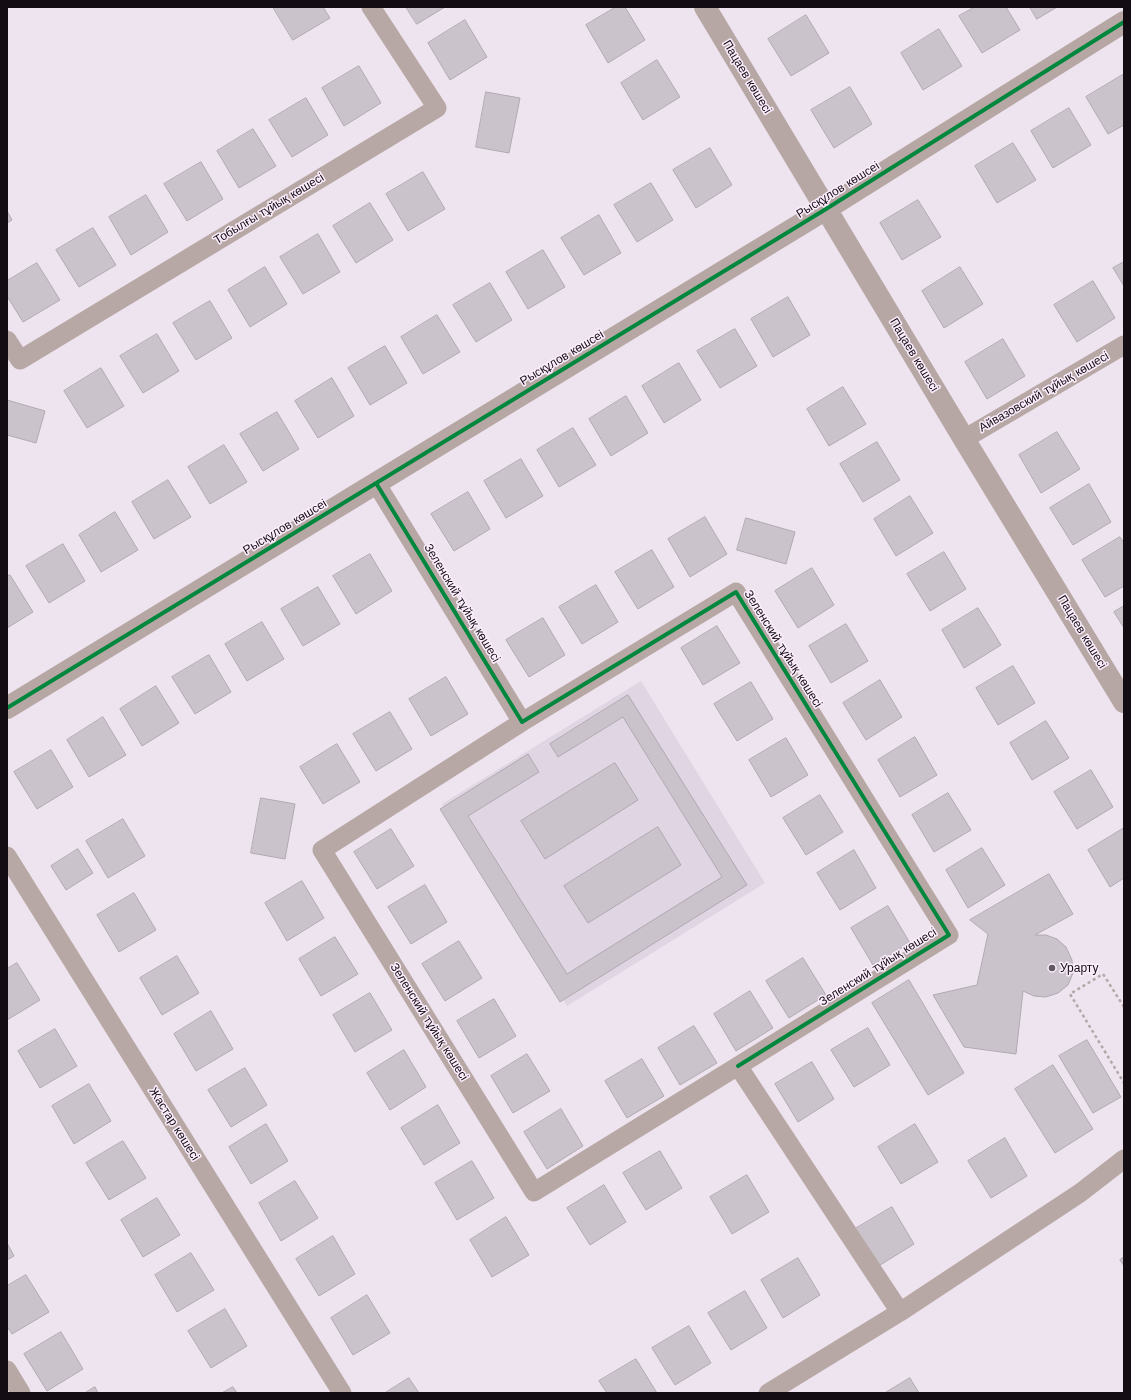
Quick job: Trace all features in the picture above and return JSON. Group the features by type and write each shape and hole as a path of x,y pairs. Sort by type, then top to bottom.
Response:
{"street":[{"name":"Тобылғы тұйық көшесі","path":"7,340 20,360 437,108 371,7"},
{"name":"Пацаев көшесі","path":"705,7 1124,702"},
{"name":"Рысқұлов көшсеі","path":"7,708 826,209 1124,22"},
{"name":"Айвазовский тұйық көшесі","path":"964,438 1124,345"},
{"name":"Зеленский тұйық көшесі","path":"376,483 522,722"},
{"name":"Зеленский тұйық көшесі","path":"736,592 949,935 738,1066 534,1192 322,850 522,722 736,592"},
{"name":"Жастар көшесі","path":"7,856 342,1393"},
{"path":"738,1066 900,1312"},
{"path":"768,1393 900,1312 1080,1193 1124,1159"},
{"path":"7,1370 21,1393"}],"path":[{"path":"1124,1007 1104,974 1070,994 1124,1083"}],"shaded area":[{"path":"641,681 765,883 567,1006 442,804"}],"building":[{"path":"273,7 323,7 330,18 293,40"},
{"path":"406,7 445,7 417,24"},
{"path":"616,7 625,7 645,40 608,63 586,25"},
{"path":"975,7 1006,7 1020,30 982,53 959,16"},
{"path":"1030,7 1057,7 1037,19"},
{"path":"806,15 829,53 791,76 768,39"},
{"path":"465,20 487,57 450,80 428,43"},
{"path":"939,29 962,66 923,90 901,53"},
{"path":"657,60 680,97 643,120 621,83"},
{"path":"359,66 381,103 344,126 322,88"},
{"path":"1124,74 1124,125 1108,134 1086,97"},
{"path":"850,87 872,124 834,148 811,110"},
{"path":"486,92 520,98 509,153 476,147"},
{"path":"306,98 328,135 292,157 269,120"},
{"path":"1069,108 1091,145 1053,168 1031,131"},
{"path":"253,129 276,166 239,188 217,151"},
{"path":"1013,143 1036,180 997,203 975,166"},
{"path":"710,148 732,185 696,208 673,170"},
{"path":"201,162 223,199 187,221 164,184"},
{"path":"423,172 445,209 408,231 386,194"},
{"path":"651,183 673,220 637,242 614,205"},
{"path":"146,195 168,232 131,255 109,217"},
{"path":"918,200 941,237 902,260 880,223"},
{"path":"370,203 393,240 356,263 333,226"},
{"path":"7,211 12,220 7,223"},
{"path":"599,215 621,253 584,275 561,238"},
{"path":"93,228 116,265 79,287 56,250"},
{"path":"318,234 340,272 303,294 280,257"},
{"path":"543,250 565,287 528,309 506,272"},
{"path":"1124,262 1124,286 1113,268"},
{"path":"37,263 60,300 23,322 7,296 7,281"},
{"path":"265,267 287,304 250,327 228,290"},
{"path":"960,267 983,304 944,328 922,291"},
{"path":"1093,281 1115,318 1077,342 1054,305"},
{"path":"490,283 512,320 476,342 453,305"},
{"path":"788,297 810,335 773,357 751,319"},
{"path":"210,301 232,338 196,360 173,323"},
{"path":"437,315 460,352 423,374 401,337"},
{"path":"735,329 757,366 720,388 697,351"},
{"path":"157,334 179,371 143,393 120,356"},
{"path":"1003,339 1025,376 987,399 965,362"},
{"path":"385,346 407,383 370,405 348,368"},
{"path":"679,363 701,400 664,423 642,386"},
{"path":"101,368 124,406 87,428 64,391"},
{"path":"332,378 354,416 318,438 295,401"},
{"path":"843,387 866,424 829,446 807,409"},
{"path":"626,396 648,433 611,456 589,419"},
{"path":"7,400 45,411 36,443 7,435"},
{"path":"277,412 299,449 263,471 240,434"},
{"path":"573,428 596,465 559,487 537,450"},
{"path":"1057,432 1080,469 1041,493 1019,455"},
{"path":"877,442 900,480 863,502 840,464"},
{"path":"224,445 247,482 210,504 188,467"},
{"path":"521,459 543,496 506,518 484,481"},
{"path":"168,480 191,517 154,539 132,502"},
{"path":"1089,484 1111,522 1073,545 1050,508"},
{"path":"468,492 490,529 454,551 431,514"},
{"path":"910,496 933,533 896,556 874,519"},
{"path":"115,512 138,550 101,572 79,535"},
{"path":"705,517 727,554 690,577 668,539"},
{"path":"746,518 795,532 786,564 737,550"},
{"path":"1120,537 1124,543 1124,586 1105,597 1082,560"},
{"path":"63,544 85,581 49,603 26,566"},
{"path":"652,550 674,587 638,609 615,572"},
{"path":"944,552 966,589 930,611 907,574"},
{"path":"370,554 392,591 356,614 333,576"},
{"path":"812,568 834,605 798,628 775,591"},
{"path":"10,575 33,612 7,628 7,577"},
{"path":"596,585 618,622 582,644 559,607"},
{"path":"318,587 340,624 303,646 281,609"},
{"path":"1124,606 1124,628 1114,612"},
{"path":"978,608 1001,645 964,668 942,630"},
{"path":"543,618 565,655 529,677 506,640"},
{"path":"262,622 284,659 247,681 225,644"},
{"path":"846,624 868,661 831,683 809,646"},
{"path":"717,626 740,663 703,685 681,648"},
{"path":"209,655 231,692 195,714 172,677"},
{"path":"1013,666 1035,703 998,725 976,688"},
{"path":"446,677 468,714 431,736 409,699"},
{"path":"880,680 902,717 866,740 843,703"},
{"path":"751,682 773,719 737,741 714,704"},
{"path":"156,686 179,723 142,746 120,709"},
{"path":"628,695 747,885 560,1002 440,809 528,754 539,772 468,816 567,974 722,877 623,717 558,757 550,744"},
{"path":"390,712 412,749 376,771 353,734"},
{"path":"103,717 126,755 89,777 67,740"},
{"path":"1046,721 1069,758 1032,780 1010,743"},
{"path":"915,737 937,775 900,797 878,760"},
{"path":"786,738 808,775 771,797 749,760"},
{"path":"337,744 360,782 323,804 300,767"},
{"path":"51,750 73,787 37,809 14,772"},
{"path":"615,763 638,800 545,859 521,821"},
{"path":"1091,770 1113,807 1077,829 1054,792"},
{"path":"948,793 971,830 934,852 912,815"},
{"path":"820,795 843,832 806,855 783,818"},
{"path":"261,798 295,804 285,859 251,853"},
{"path":"123,819 145,856 108,878 86,841"},
{"path":"658,827 681,865 588,923 564,886"},
{"path":"1124,828 1124,878 1110,887 1088,850"},
{"path":"391,829 414,866 377,889 354,852"},
{"path":"982,848 1005,885 968,908 946,870"},
{"path":"78,849 93,873 66,890 51,866"},
{"path":"854,850 876,888 840,910 817,873"},
{"path":"1049,874 1073,914 1035,935 1046,935 1057,939 1066,947 1072,960 1073,973 1068,985 1058,993 1046,997 1034,996 1023,991 1016,1054 964,1047 933,995 977,985 988,934 970,920"},
{"path":"302,881 324,918 287,941 265,903"},
{"path":"425,885 447,922 411,944 388,907"},
{"path":"134,893 156,930 119,952 97,915"},
{"path":"888,906 910,943 873,965 851,928"},
{"path":"335,937 358,974 321,996 299,959"},
{"path":"459,941 482,978 445,1001 422,964"},
{"path":"177,956 199,993 162,1015 140,978"},
{"path":"803,958 826,995 789,1018 766,981"},
{"path":"17,963 40,1000 7,1020 7,969"},
{"path":"909,980 964,1073 928,1095 872,1003"},
{"path":"750,991 773,1028 736,1051 714,1014"},
{"path":"370,993 392,1030 355,1052 333,1015"},
{"path":"494,999 516,1036 479,1058 457,1021"},
{"path":"211,1011 233,1049 196,1071 174,1034"},
{"path":"694,1026 717,1063 680,1085 658,1048"},
{"path":"868,1028 890,1065 854,1087 831,1050"},
{"path":"55,1029 77,1066 40,1088 18,1051"},
{"path":"1087,1040 1121,1097 1093,1113 1059,1056"},
{"path":"404,1050 426,1087 390,1110 367,1073"},
{"path":"527,1054 550,1091 513,1113 491,1076"},
{"path":"642,1059 664,1096 627,1118 605,1081"},
{"path":"812,1062 834,1099 798,1122 775,1084"},
{"path":"1053,1065 1093,1129 1055,1153 1015,1089"},
{"path":"245,1068 267,1105 231,1127 208,1090"},
{"path":"89,1084 111,1121 74,1144 52,1106"},
{"path":"438,1105 460,1143 424,1165 401,1128"},
{"path":"561,1109 583,1146 547,1169 524,1132"},
{"path":"266,1124 288,1161 251,1184 229,1147"},
{"path":"915,1124 938,1162 901,1184 878,1147"},
{"path":"1005,1138 1027,1176 991,1198 968,1161"},
{"path":"123,1141 146,1178 109,1200 86,1163"},
{"path":"660,1151 682,1188 646,1210 623,1173"},
{"path":"472,1161 494,1198 457,1220 435,1183"},
{"path":"747,1175 769,1212 732,1234 710,1197"},
{"path":"295,1181 318,1218 281,1241 259,1203"},
{"path":"604,1185 626,1222 590,1245 567,1208"},
{"path":"157,1198 180,1235 143,1257 121,1220"},
{"path":"892,1207 914,1244 877,1267 855,1229"},
{"path":"506,1217 529,1255 492,1277 470,1240"},
{"path":"333,1236 355,1274 319,1296 296,1259"},
{"path":"7,1243 14,1256 7,1260"},
{"path":"191,1253 214,1290 177,1312 155,1275"},
{"path":"1124,1257 1124,1266 1120,1260"},
{"path":"798,1258 820,1295 783,1318 761,1280"},
{"path":"26,1275 49,1312 12,1334 7,1326 7,1286"},
{"path":"745,1291 767,1328 731,1350 708,1313"},
{"path":"367,1295 390,1333 353,1355 331,1318"},
{"path":"225,1309 247,1346 211,1368 188,1331"},
{"path":"689,1326 711,1363 675,1385 652,1348"},
{"path":"61,1332 83,1369 47,1391 24,1354"},
{"path":"636,1359 657,1393 607,1393 599,1381"},
{"path":"409,1378 419,1393 385,1393"},
{"path":"910,1378 919,1393 885,1393"},
{"path":"95,1387 98,1393 85,1393"},
{"path":"233,1387 237,1393 222,1393"}],"cycle path":[{"path":"7,708 826,209 1124,22"},
{"path":"376,483 522,722 736,592 949,935 738,1066"}],"place":[{"name":"Урарту","path":"1052,968"}]}
